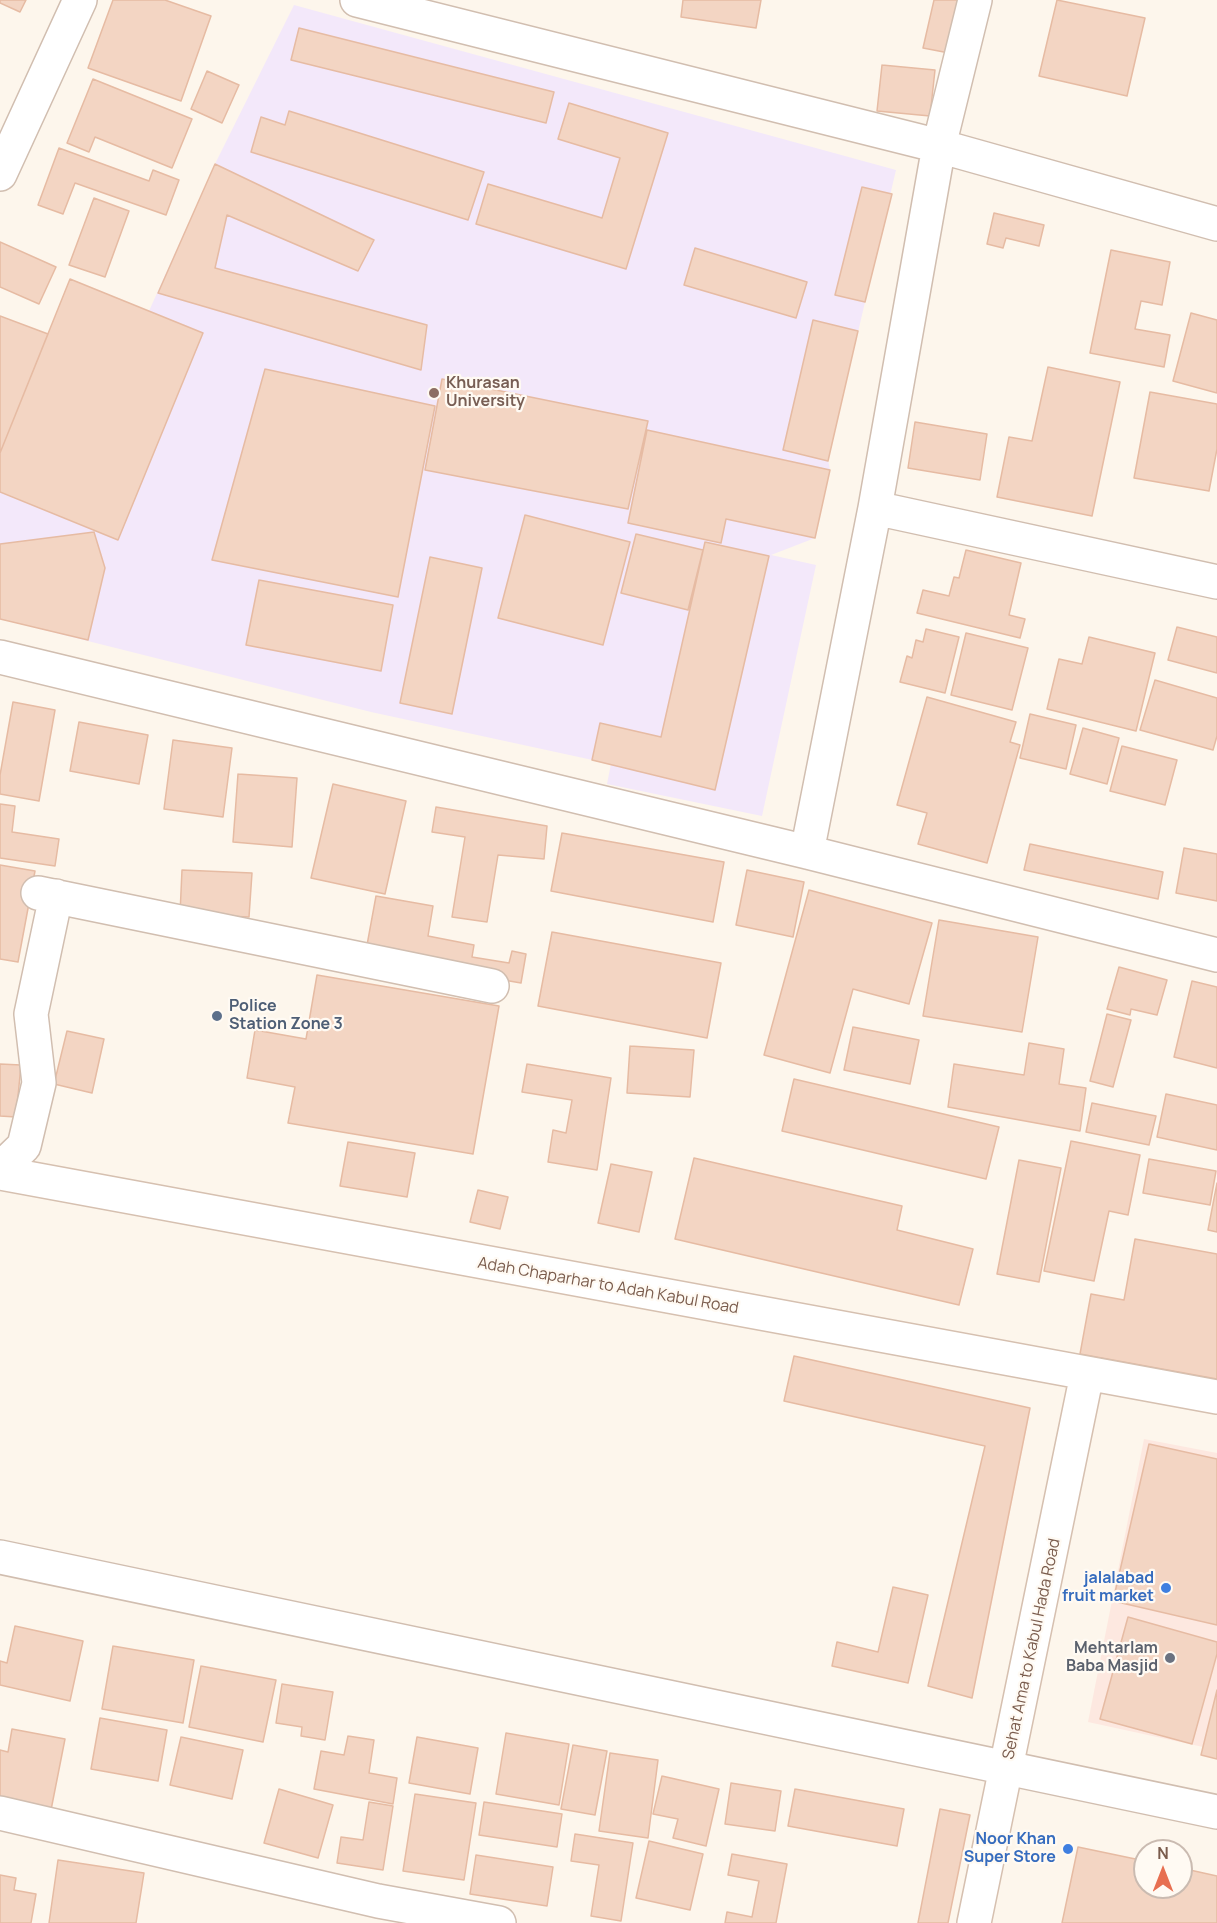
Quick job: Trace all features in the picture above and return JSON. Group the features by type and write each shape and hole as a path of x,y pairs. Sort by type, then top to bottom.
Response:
{"street":[{"path":"0,174 80,0"},
{"path":"357,0 939,146 1217,224"},
{"path":"807,852 875,508 939,146 975,0"},
{"path":"875,508 1217,582"},
{"path":"0,657 807,852 1217,955"},
{"path":"0,1171 24,1146 39,1083 31,1014 47,895 492,986"},
{"name":"Adah Chaparhar to Adah Kabul Road","path":"0,1171 1217,1397"},
{"name":"Sehat Ama to Kabul Hada Road","path":"974,1923 1087,1374"},
{"path":"0,1557 1217,1812"},
{"path":"0,1813 378,1901 499,1923"}],"shaded area":[{"name":"Khurasan University","path":"294,5 896,170 828,460 830,470 815,538 771,555 816,565 762,816 607,784 611,764 371,712 0,619 0,453 149,311 215,164"},
{"name":"jalalabad fruit market","path":"1144,1439 1217,1453 1217,1750 1088,1722"}],"building":[{"path":"0,0 26,0 20,12 0,3"},
{"path":"113,0 165,0 211,16 181,101 88,68"},
{"path":"683,0 761,0 756,28 681,17"},
{"path":"934,0 960,0 949,53 923,48"},
{"path":"1057,0 1145,18 1127,96 1039,76"},
{"path":"299,28 554,92 546,123 291,60"},
{"path":"882,65 935,70 930,116 877,111"},
{"path":"207,71 239,85 222,123 191,109"},
{"path":"93,79 192,119 172,168 95,137 89,152 67,143"},
{"path":"569,103 668,133 626,269 476,224 488,184 602,218 620,158 558,139"},
{"path":"289,111 484,172 468,220 251,152 261,117 285,125"},
{"path":"59,148 149,181 153,170 179,180 166,215 75,183 63,214 38,205"},
{"path":"215,164 374,240 358,271 227,215 215,268 427,325 421,370 158,293"},
{"path":"862,187 892,194 865,302 835,295"},
{"path":"94,198 129,211 105,277 69,265"},
{"path":"994,213 1044,225 1039,246 1006,238 1003,248 987,244"},
{"path":"0,242 56,267 39,304 0,287"},
{"path":"695,248 807,282 796,318 684,285"},
{"path":"1111,250 1170,262 1162,305 1141,301 1135,329 1170,335 1164,367 1090,353"},
{"path":"70,279 203,333 118,540 0,492 0,453"},
{"path":"1191,313 1217,320 1217,393 1173,381"},
{"path":"0,316 48,334 0,453"},
{"path":"813,320 858,331 828,461 783,450"},
{"path":"1048,367 1120,382 1092,516 997,497 1009,437 1032,441"},
{"path":"265,369 435,406 398,597 212,560"},
{"path":"442,379 648,421 628,509 425,470"},
{"path":"1150,392 1217,404 1217,449 1209,491 1134,478"},
{"path":"915,422 987,434 980,480 908,468"},
{"path":"647,430 830,470 815,538 726,519 721,543 628,523"},
{"path":"525,515 630,542 603,645 498,618"},
{"path":"94,532 105,568 88,640 0,619 0,544"},
{"path":"636,534 703,550 688,610 621,593"},
{"path":"705,542 769,556 715,790 592,760 600,723 661,737"},
{"path":"966,550 1021,563 1009,615 1025,619 1020,638 917,613 923,590 949,596 954,577 959,578"},
{"path":"430,557 482,568 452,714 400,703"},
{"path":"259,580 393,605 381,671 246,645"},
{"path":"1177,627 1217,637 1217,673 1168,660"},
{"path":"926,629 959,637 945,693 900,682 907,656 912,658 916,640 923,642"},
{"path":"966,633 1028,648 1012,710 951,695"},
{"path":"1089,637 1155,653 1136,731 1047,709 1059,659 1082,664"},
{"path":"1155,680 1217,698 1217,736 1213,750 1140,730"},
{"path":"927,697 1016,722 1010,742 1020,745 987,863 918,844 927,813 897,805"},
{"path":"13,702 55,710 39,801 0,794 0,775"},
{"path":"1030,714 1076,725 1066,769 1020,758"},
{"path":"79,722 148,735 139,784 70,771"},
{"path":"1083,728 1119,738 1107,784 1070,774"},
{"path":"173,740 232,748 223,817 164,809"},
{"path":"1122,746 1177,760 1165,805 1110,791"},
{"path":"238,774 297,778 292,847 233,842"},
{"path":"333,784 406,801 385,894 311,878"},
{"path":"0,804 15,806 12,832 59,839 55,866 0,858"},
{"path":"436,807 547,826 544,859 498,855 487,922 452,917 465,837 432,832"},
{"path":"562,833 724,862 713,922 551,891"},
{"path":"1030,844 1163,872 1158,899 1024,870"},
{"path":"1184,848 1217,854 1217,901 1176,893"},
{"path":"0,865 35,871 18,962 0,959"},
{"path":"182,870 252,873 249,917 180,914"},
{"path":"747,870 804,882 793,937 736,925"},
{"path":"809,890 932,923 909,1004 853,989 830,1073 764,1055"},
{"path":"376,896 433,906 428,936 474,945 472,957 509,963 512,951 526,954 521,983 365,956"},
{"path":"939,920 1038,937 1022,1032 923,1016"},
{"path":"552,932 721,963 707,1038 538,1006"},
{"path":"1119,967 1167,980 1157,1015 1131,1009 1130,1015 1107,1009"},
{"path":"317,975 499,1006 473,1154 288,1123 295,1087 247,1078 255,1030 306,1039"},
{"path":"1192,981 1217,987 1217,1068 1174,1057"},
{"path":"1107,1014 1131,1020 1113,1087 1090,1081"},
{"path":"853,1027 919,1040 910,1084 844,1070"},
{"path":"67,1031 104,1039 92,1093 54,1084"},
{"path":"1029,1043 1064,1049 1059,1084 1086,1088 1080,1131 948,1107 954,1064 1024,1075"},
{"path":"630,1046 694,1050 690,1097 627,1093"},
{"path":"0,1064 21,1065 16,1117 0,1116"},
{"path":"527,1064 611,1078 597,1170 548,1162 553,1130 566,1133 572,1100 522,1092"},
{"path":"794,1079 999,1127 986,1179 782,1131"},
{"path":"1166,1094 1217,1105 1217,1150 1157,1137"},
{"path":"1092,1103 1156,1116 1149,1145 1086,1132"},
{"path":"1071,1141 1140,1155 1128,1215 1109,1211 1094,1281 1044,1271"},
{"path":"348,1142 415,1153 407,1197 340,1186"},
{"path":"694,1158 902,1206 897,1230 973,1249 959,1305 675,1239"},
{"path":"1149,1159 1216,1171 1210,1205 1143,1193"},
{"path":"1019,1160 1061,1168 1039,1282 997,1274"},
{"path":"611,1164 652,1172 639,1232 598,1223"},
{"path":"1217,1183 1217,1232 1208,1230"},
{"path":"478,1190 508,1197 500,1229 470,1222"},
{"path":"1135,1239 1217,1254 1217,1379 1080,1354 1091,1294 1124,1300"},
{"path":"794,1356 1030,1408 972,1698 928,1686 985,1446 784,1401"},
{"path":"1149,1444 1217,1459 1217,1625 1113,1601"},
{"path":"893,1587 928,1595 908,1683 832,1666 837,1642 878,1652"},
{"path":"1128,1617 1217,1642 1217,1654 1192,1744 1100,1719"},
{"path":"15,1626 83,1641 70,1701 0,1685 0,1661 7,1663"},
{"path":"113,1646 194,1660 183,1723 102,1709"},
{"path":"201,1666 276,1680 263,1742 189,1727"},
{"path":"282,1684 333,1692 325,1740 301,1736 302,1727 276,1723"},
{"path":"1217,1690 1217,1759 1201,1755"},
{"path":"100,1718 167,1730 158,1781 91,1769"},
{"path":"12,1729 65,1739 51,1810 0,1800 0,1750 8,1752"},
{"path":"506,1733 569,1744 559,1805 496,1794"},
{"path":"348,1736 374,1740 369,1773 397,1778 393,1804 314,1789 321,1751 344,1755"},
{"path":"181,1737 243,1750 232,1799 170,1785"},
{"path":"417,1737 478,1748 470,1794 409,1783"},
{"path":"573,1745 607,1751 595,1815 561,1809"},
{"path":"610,1753 658,1760 648,1838 599,1831"},
{"path":"662,1776 719,1789 706,1846 673,1838 678,1819 653,1814"},
{"path":"731,1783 781,1791 775,1831 725,1824"},
{"path":"279,1789 333,1805 318,1858 264,1843"},
{"path":"795,1789 904,1809 897,1846 788,1826"},
{"path":"415,1794 476,1803 464,1880 403,1871"},
{"path":"369,1802 393,1806 383,1870 337,1863 341,1837 363,1840"},
{"path":"484,1802 562,1814 557,1847 479,1835"},
{"path":"940,1809 970,1815 948,1923 918,1923"},
{"path":"575,1834 633,1843 621,1921 591,1916 599,1865 571,1861"},
{"path":"649,1841 703,1854 690,1910 636,1898"},
{"path":"1078,1847 1133,1858 1133,1899 1193,1899 1193,1871 1217,1876 1217,1923 1062,1923"},
{"path":"732,1854 787,1864 776,1923 725,1923 727,1912 752,1917 759,1881 728,1875"},
{"path":"476,1855 553,1867 547,1906 470,1894"},
{"path":"58,1860 144,1873 136,1923 49,1923"},
{"path":"0,1875 16,1878 14,1890 36,1894 31,1923 0,1923"}],"place":[{"name":"Khurasan University","path":"434,393"},
{"name":"Police Station Zone 3","path":"217,1016"},
{"name":"jalalabad fruit market","path":"1166,1588"},
{"name":"Mehtarlam Baba Masjid","path":"1170,1658"},
{"name":"Noor Khan Super Store","path":"1068,1849"}]}
